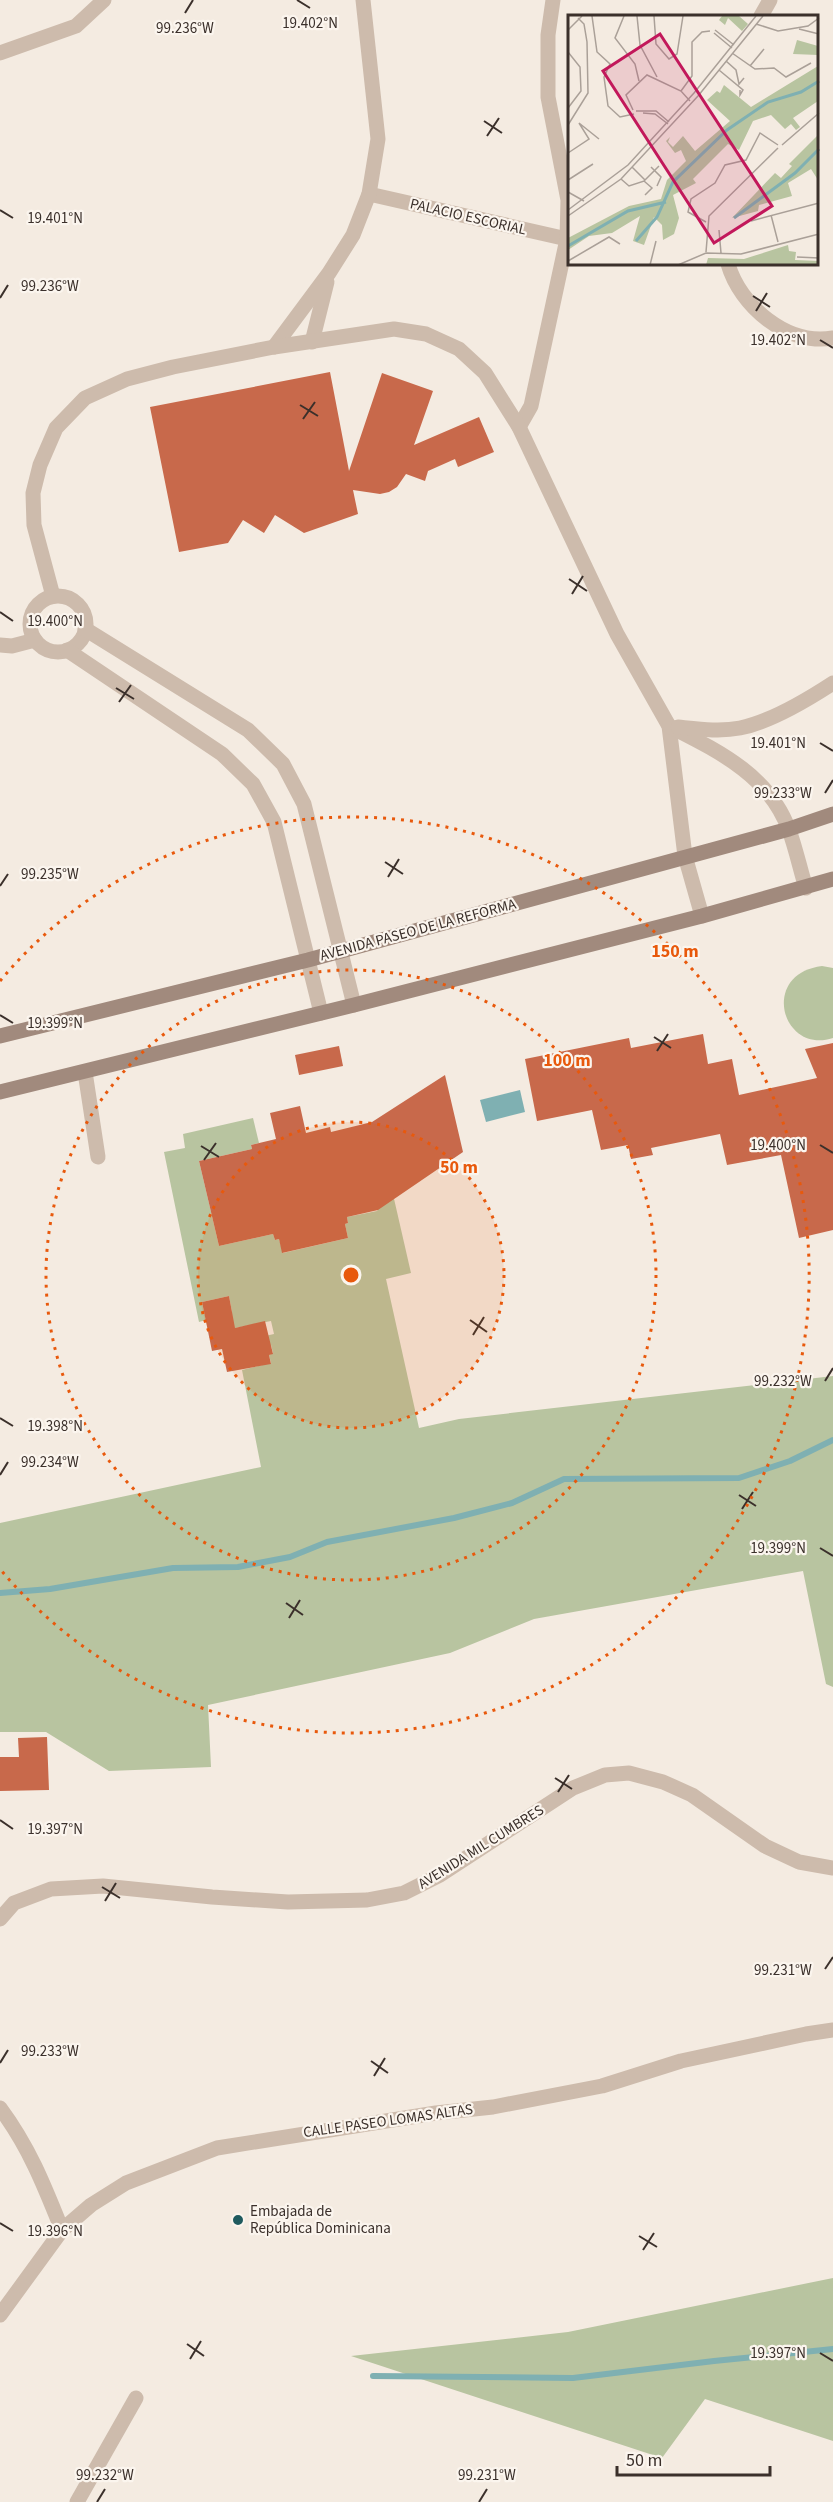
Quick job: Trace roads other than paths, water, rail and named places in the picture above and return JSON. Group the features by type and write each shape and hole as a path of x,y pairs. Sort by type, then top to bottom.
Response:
{"main road":[{"name":"AVENIDA PASEO DE LA REFORMA","path":"0,1036 308,960 789,829 833,814"},
{"path":"0,1092 354,1005 702,916 833,879"}],"street":[{"path":"0,52 76,26 104,0"},
{"path":"274,346 329,273 353,235 369,195 378,139 363,0"},
{"path":"519,427 531,406 567,239 568,200 549,97 548,35 553,0"},
{"path":"762,15 770,0"},
{"name":"PALACIO ESCORIAL","path":"369,195 567,239"},
{"path":"729,266 745,300 764,317 793,334 824,339 833,338"},
{"path":"312,342 329,273"},
{"path":"53,596 34,525 33,493 40,465 56,428 85,398 127,379 274,346 394,329 426,334 459,349 485,373 519,427 617,634 669,726 685,856 702,916"},
{"path":"53,596 65,597 75,602 85,619 85,629 80,641 67,650 52,651 35,640 31,631 30,619 34,609 42,600 53,596"},
{"path":"85,629 248,730 283,764 304,804 354,1005"},
{"path":"0,645 12,646 35,640"},
{"path":"67,650 222,754 253,784 274,822 321,1013"},
{"path":"669,726 718,729 738,728 762,722 833,683"},
{"path":"669,726 744,768 769,794 789,829 806,888"},
{"path":"85,1072 98,1156"},
{"name":"AVENIDA MIL CUMBRES","path":"0,1919 15,1904 51,1889 103,1886 212,1898 288,1902 368,1900 404,1893 440,1875 573,1788 605,1775 628,1773 663,1782 692,1796 765,1846 799,1862 833,1868"},
{"name":"CALLE PASEO LOMAS ALTAS","path":"0,2315 62,2230 91,2205 126,2183 217,2148 436,2113 493,2107 602,2086 681,2061 806,2034 833,2031"},
{"path":"0,2108 21,2136 62,2230"},
{"path":"77,2502 136,2398"}],"water":[{"path":"520,1090 525,1112 486,1122 480,1100"}],"waterway":[{"path":"0,1593 50,1589 173,1568 238,1567 290,1557 327,1542 454,1518 512,1503 564,1479 739,1478 790,1461 833,1440"},
{"path":"373,2376 573,2378 833,2349"}],"place":[{"name":"Embajada de República Dominicana","path":"238,2220"}]}
